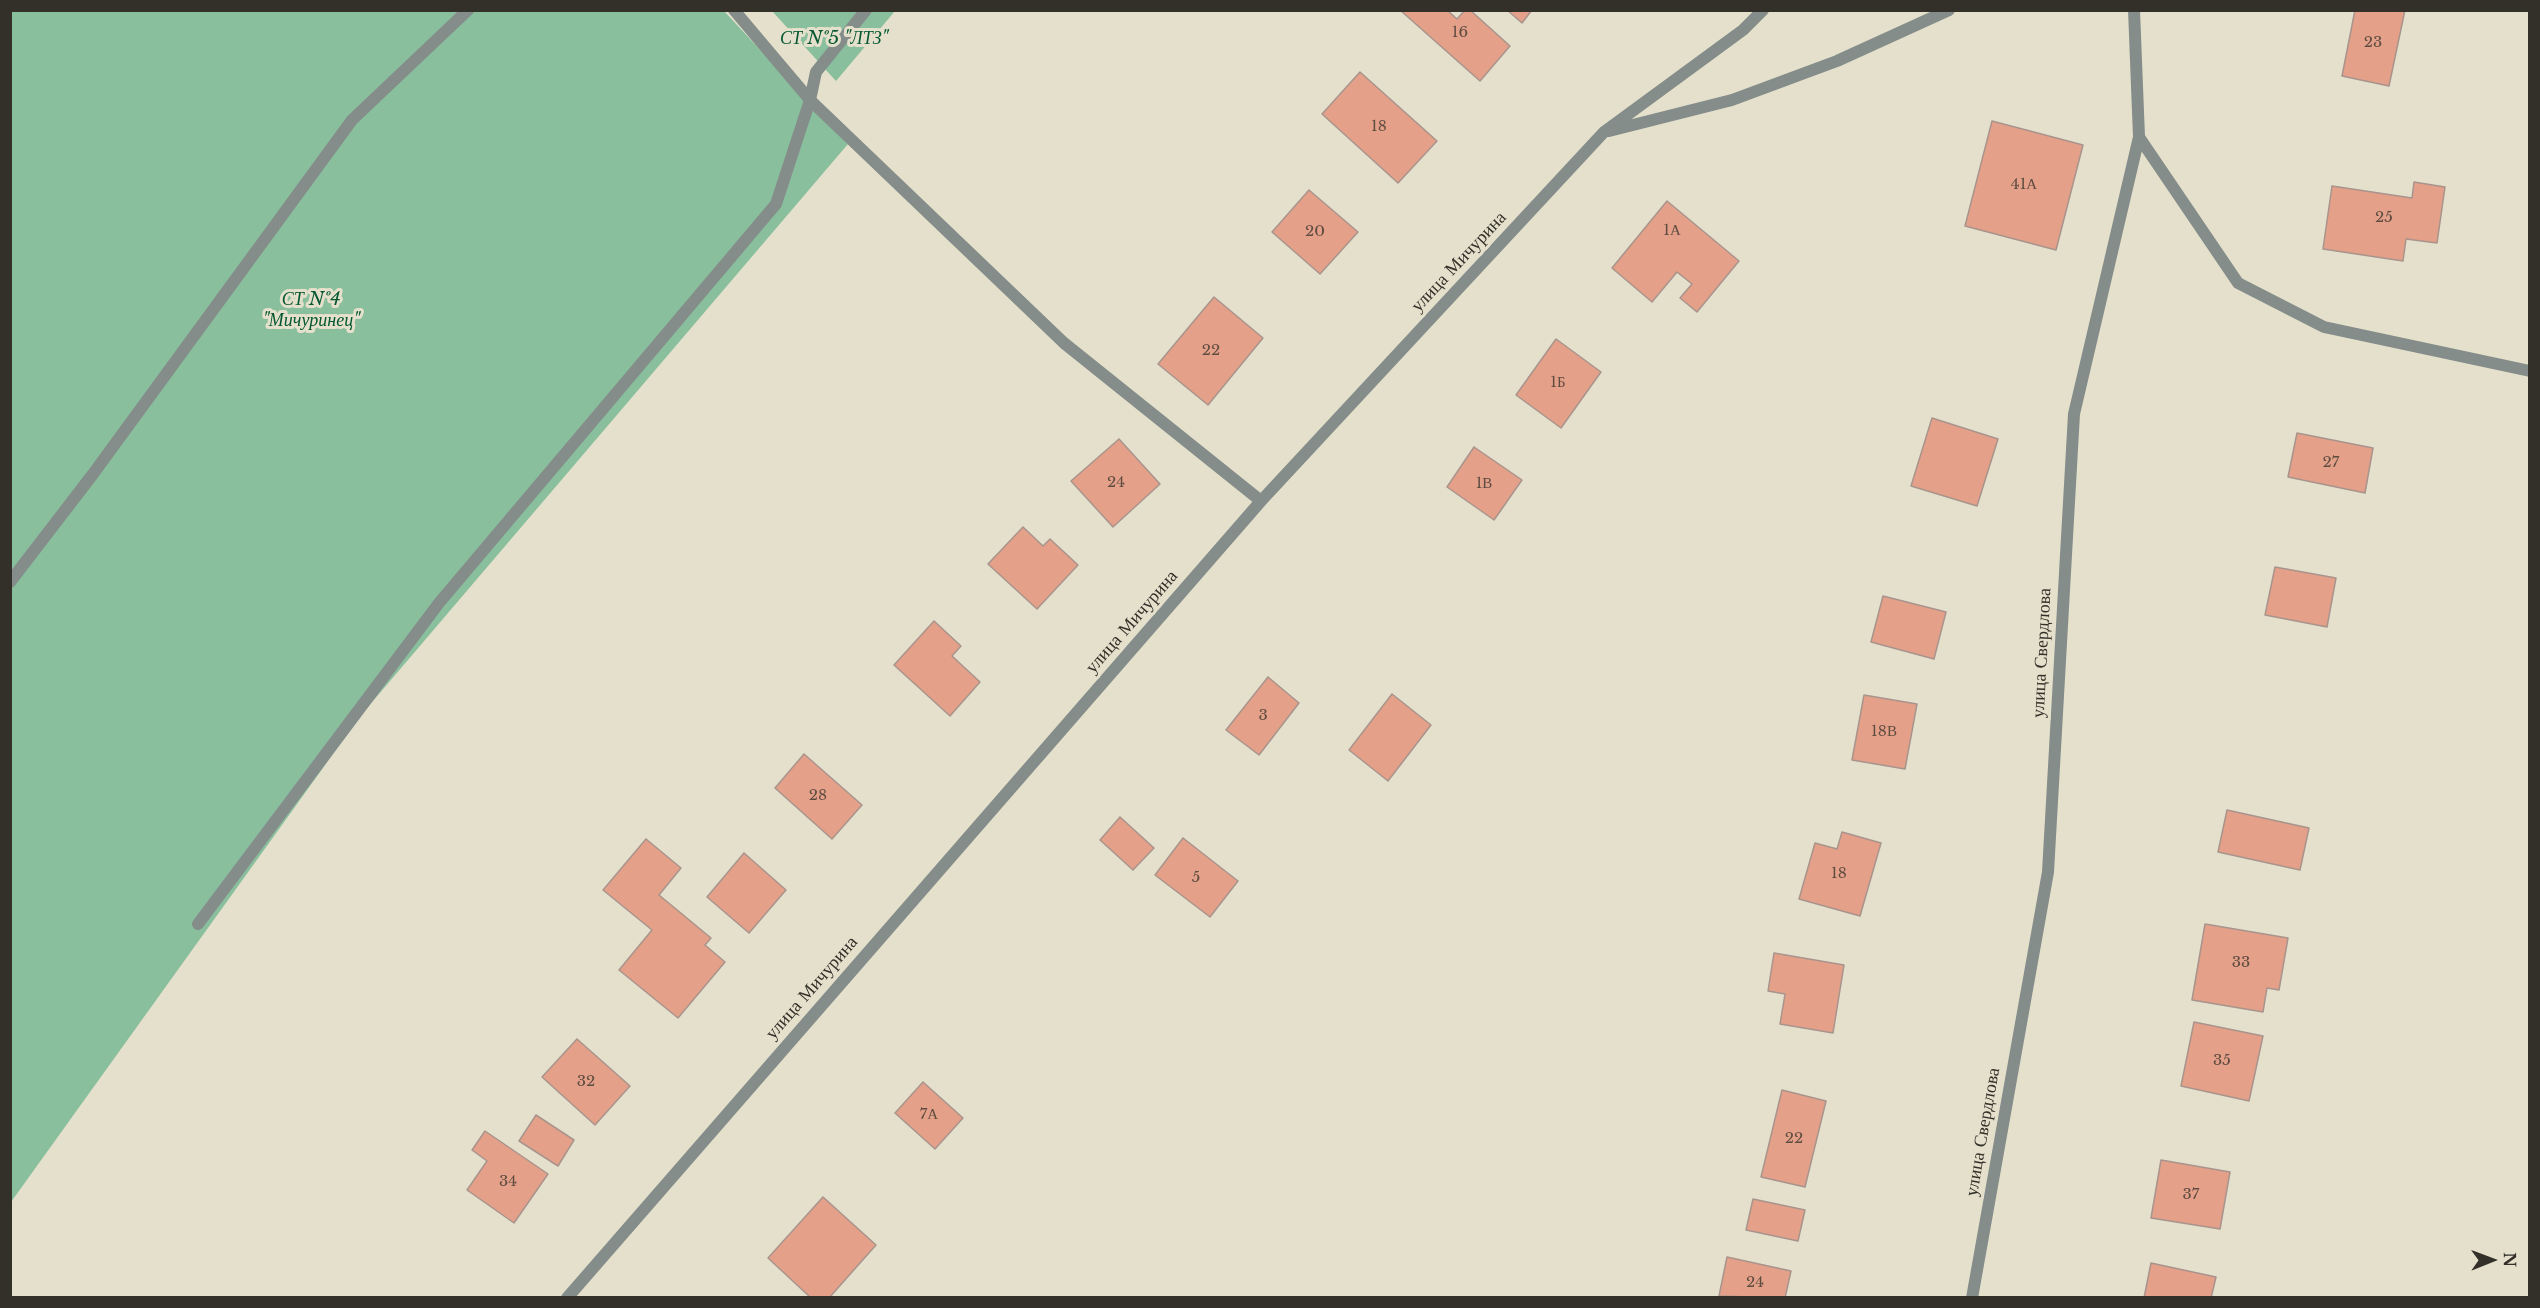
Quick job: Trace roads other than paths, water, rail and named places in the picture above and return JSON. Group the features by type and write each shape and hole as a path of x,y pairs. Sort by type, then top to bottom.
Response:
{"street":[{"path":"10,582 93,474 352,120 468,10"},
{"path":"734,10 810,100 1064,343 1261,501"},
{"path":"198,924 439,603 776,204 810,100 816,72 866,10"},
{"name":"улица Мичурина","path":"567,1298 1261,501 1604,132 1743,30 1763,10"},
{"path":"1604,132 1732,100 1837,61 1949,10"},
{"name":"улица Свердлова","path":"1971,1298 2048,872 2074,414 2139,137 2134,10"},
{"path":"2139,137 2238,283 2324,327 2529,371"}],"park label":[{"name":"СТ №5 \"ЛТЗ\"","path":"834,39"},
{"name":"СТ №4 \"Мичуринец\"","path":"311,310"}]}
